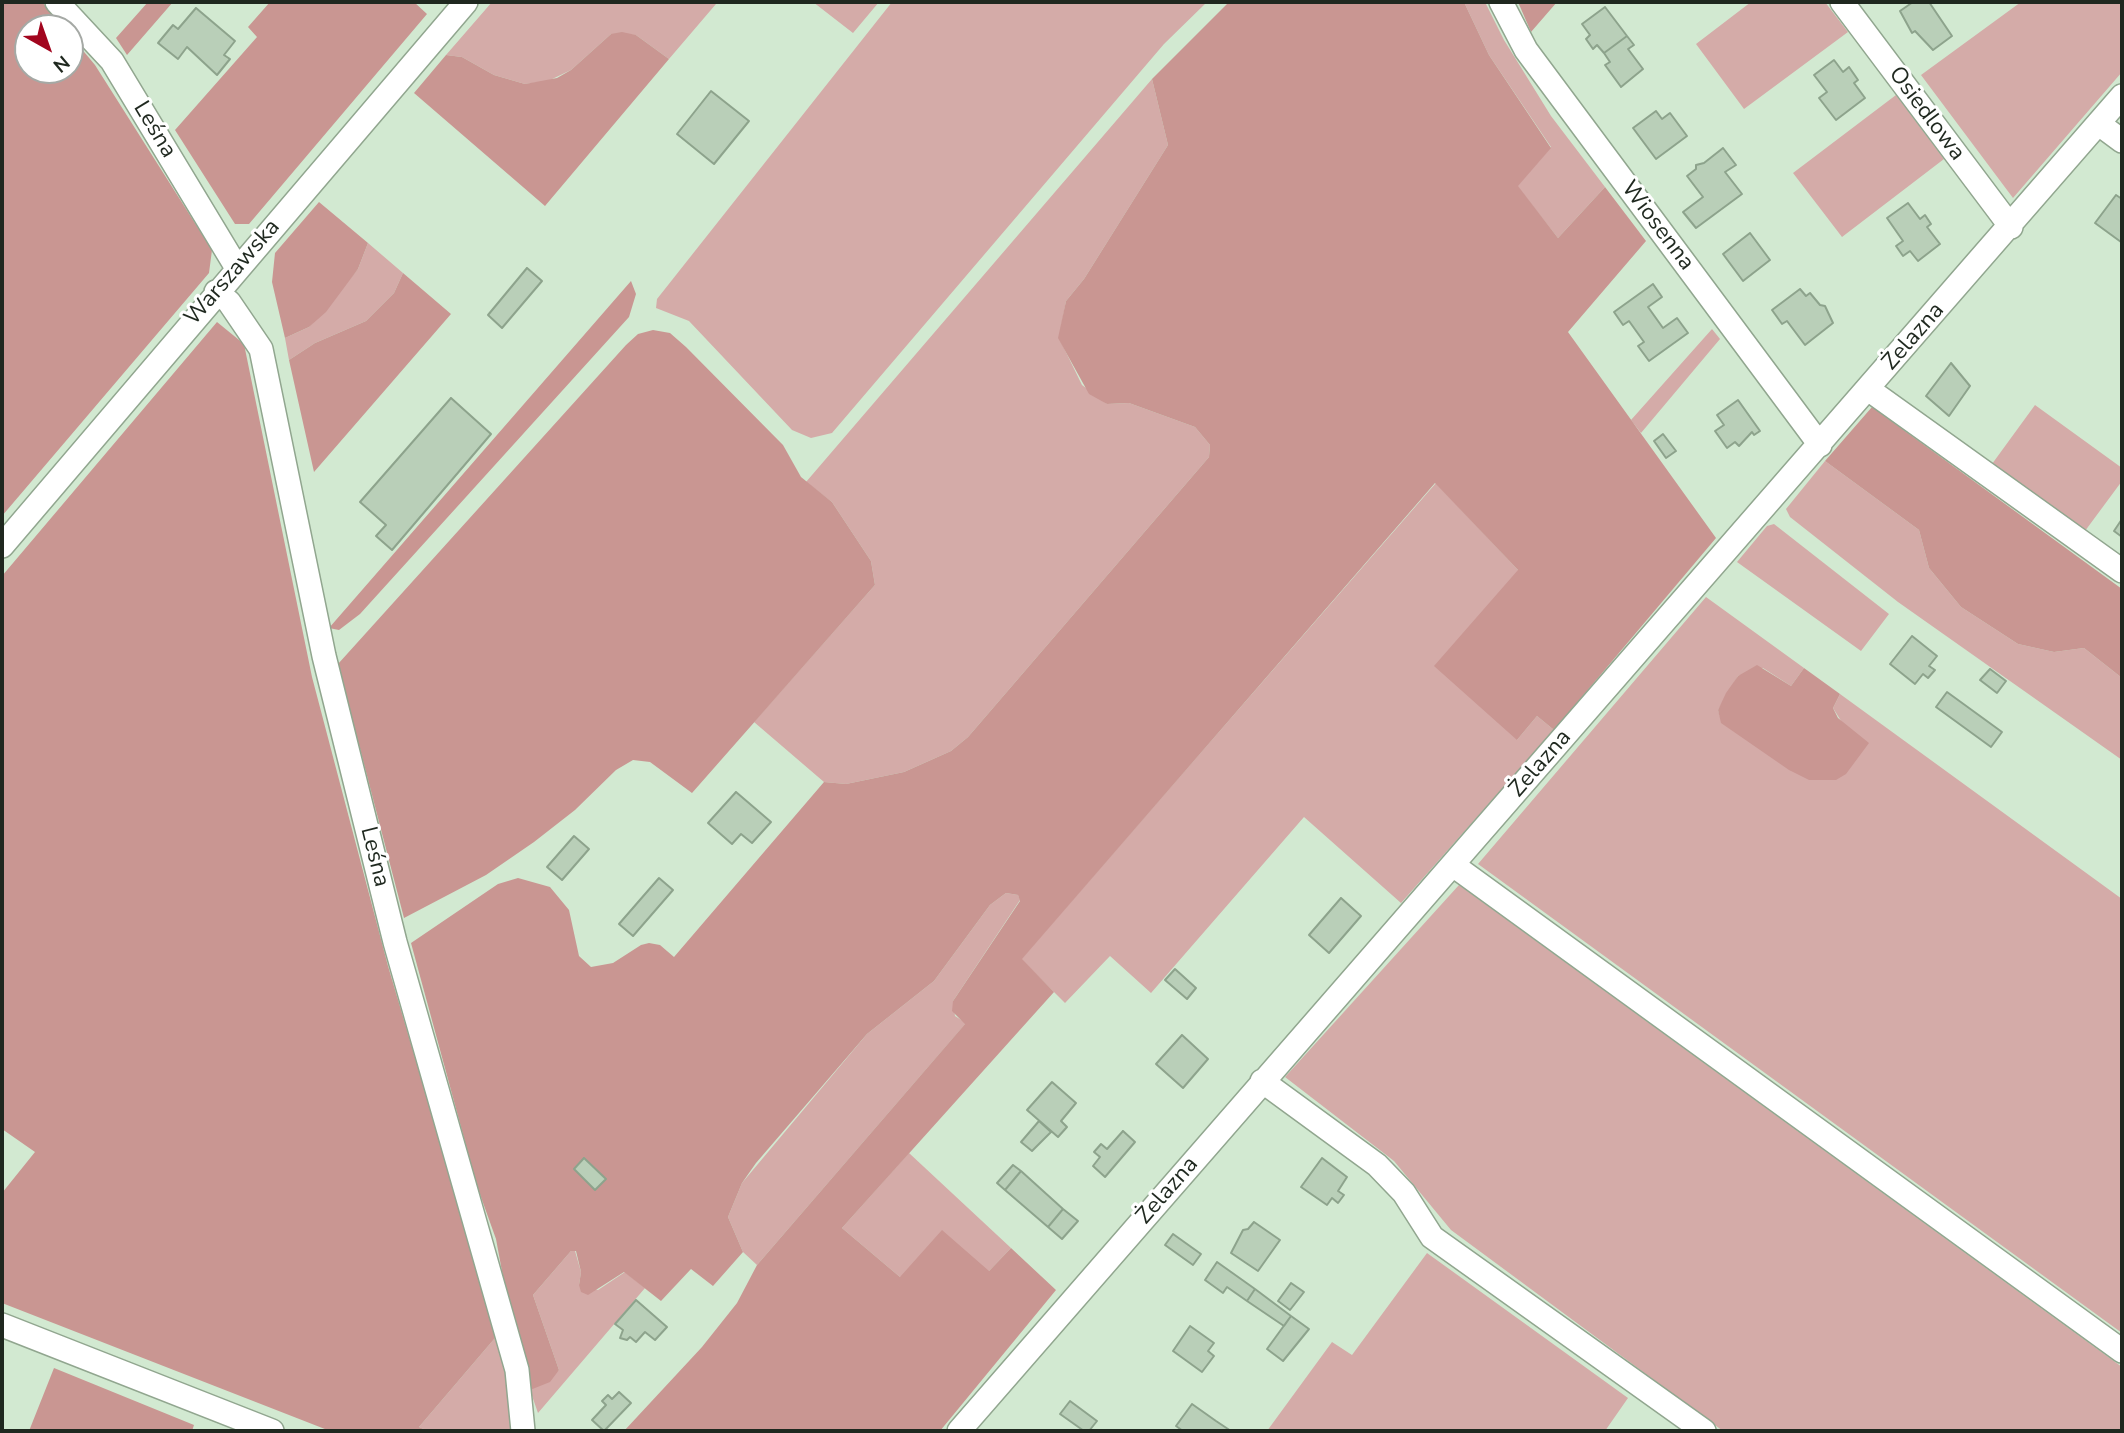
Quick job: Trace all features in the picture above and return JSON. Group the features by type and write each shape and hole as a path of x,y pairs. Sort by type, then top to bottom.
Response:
{"street":[{"name":"Leśna","path":"57,2 112,61 237,268"},
{"name":"Warszawska","path":"2,546 466,2"},
{"name":"Wiosenna","path":"1501,2 1526,50 1820,445"},
{"name":"Osiedlowa","path":"1842,2 2011,227"},
{"name":"Żelazna","path":"959,1431 1262,1081 2011,227 2122,96"},
{"path":"2099,124 2122,141"},
{"name":"Leśna","path":"216,292 229,302 261,349 324,656 395,942 517,1370 523,1431"},
{"path":"1868,389 2122,571"},
{"path":"1453,865 2122,1351"},
{"path":"1262,1081 1384,1172 1404,1193 1432,1237 1704,1431"},
{"path":"2,1325 272,1431"}],"shaded area":[{"path":"2,2 42,2 52,14 14,14 14,84 84,84 84,52 212,250 209,273 2,516"},
{"path":"148,2 173,2 127,55 116,38"},
{"path":"270,2 414,2 427,14 249,224 235,224 175,130 257,37 248,27"},
{"path":"492,2 716,4 669,59 636,35 611,34 571,70 548,81 525,84 494,75 462,57 446,55"},
{"path":"813,2 879,2 853,33"},
{"path":"892,2 1207,2 1164,44 832,433 811,438 792,430 689,321 656,308 657,299"},
{"path":"1229,2 1464,2 1489,55 1551,148 1518,186 1558,238 1605,187 1646,241 1568,332 1716,538 1554,730 1537,716 1517,740 1434,666 1518,570 1435,483 1022,959 1054,992 842,1228 900,1277 942,1230 989,1271 1011,1248 1056,1290 940,1431 624,1431 702,1347 737,1303 757,1265 965,1024 952,1011 953,1001 1020,901 1018,895 1006,893 990,905 934,981 867,1034 756,1163 742,1183 728,1217 743,1252 713,1286 691,1269 661,1301 624,1272 588,1295 581,1292 581,1272 576,1251 571,1251 533,1295 559,1370 550,1382 530,1390 511,1320 496,1239 477,1186 411,943 498,884 518,878 550,887 569,910 579,956 591,967 613,963 641,945 649,943 660,945 674,957 824,782 846,784 904,772 951,751 968,737 1209,457 1210,445 1195,427 1129,403 1107,404 1089,394 1058,338 1066,301 1084,279 1168,145 1152,79"},
{"path":"1464,2 1485,2 1504,40 1551,116 1605,187 1558,238 1517,186 1551,147 1489,55"},
{"path":"1518,2 1557,2 1531,32"},
{"path":"1751,2 1825,2 1848,32 1744,109 1696,44"},
{"path":"2021,2 2122,2 2122,72 2013,198 1921,75"},
{"path":"622,32 636,35 669,59 545,206 414,93 446,55 462,57 494,75 525,84 557,78 571,70 611,34"},
{"path":"1152,79 1168,145 1084,279 1066,301 1059,338 1082,385 1107,404 1129,403 1195,427 1210,445 1209,457 968,737 951,751 904,772 846,784 824,782 754,722 875,585 871,561 832,502 806,482"},
{"path":"1896,95 1944,159 1842,237 1793,173"},
{"path":"319,202 368,243 358,269 326,312 309,327 285,338 272,282 275,253"},
{"path":"368,243 403,273 394,293 366,321 315,343 289,360 285,338 309,327 358,269"},
{"path":"403,273 451,314 314,472 289,360 315,343 366,321 394,293"},
{"path":"631,281 636,294 629,317 360,614 339,630 329,628"},
{"path":"217,322 244,344 312,677 388,966 487,1301 495,1338 419,1427 428,1431 330,1431 2,1303 2,1193 35,1152 2,1129 2,576"},
{"path":"1712,329 1720,339 1641,433 1631,420"},
{"path":"653,330 670,333 686,347 783,445 801,477 832,502 871,561 875,585 692,793 650,762 633,760 616,770 575,810 534,842 486,875 404,918 338,664 626,345 638,334"},
{"path":"2035,405 2122,468 2122,481 2085,531 1992,464"},
{"path":"1872,407 2122,589 2122,678 2084,648 2054,652 2018,644 1961,607 1929,568 1919,530 1825,461"},
{"path":"1825,461 1919,530 1929,568 1961,607 2018,644 2054,652 2084,648 2122,678 2122,760 1898,602 1790,517 1786,509"},
{"path":"1436,483 1518,570 1517,740 1537,716 1554,730 1401,903 1304,817 1151,993 1110,956 1065,1003 1021,959"},
{"path":"1774,524 1889,614 1861,651 1737,562 1767,526"},
{"path":"1706,597 1804,668 1791,686 1763,668 1738,676 1718,710 1722,723 1843,724 1833,708 1840,694 2122,899 2122,1333 1478,864"},
{"path":"1757,665 1791,686 1804,668 1840,694 1833,708 1838,718 1869,743 1846,774 1836,780 1809,780 1789,770 1721,723 1718,710 1726,693 1738,676"},
{"path":"1459,885 2122,1367 2122,1431 1723,1431 1451,1230 1394,1161 1285,1077"},
{"path":"1006,893 1018,895 1020,900 953,1001 955,1016 966,1023 757,1265 743,1252 728,1217 742,1183 867,1034 934,981 990,905"},
{"path":"909,1153 1011,1248 989,1271 900,1277 842,1228"},
{"path":"571,1251 575,1251 581,1272 579,1285 598,1290 625,1272 645,1288 538,1413 530,1390 559,1370 533,1295"},
{"path":"1427,1253 1628,1398 1605,1431 1267,1431 1332,1342 1352,1355"},
{"path":"495,1338 514,1401 517,1431 428,1431 419,1427"},
{"path":"54,1368 194,1425 192,1431 29,1431"}],"building":[{"path":"1913,2 1929,2 1952,36 1933,50 1915,31 1912,33 1900,11"},
{"path":"1605,7 1627,36 1604,53 1597,45 1593,49 1586,39 1590,35 1582,24"},
{"path":"196,8 235,41 224,55 230,59 217,75 187,47 178,59 158,43 173,25 178,29"},
{"path":"1627,36 1634,45 1628,49 1643,69 1621,87 1605,65 1610,62 1604,53"},
{"path":"1834,60 1843,72 1849,67 1858,80 1854,83 1865,98 1836,120 1819,98 1827,92 1814,75"},
{"path":"711,91 749,121 714,164 677,134"},
{"path":"1656,111 1662,119 1670,113 1687,136 1656,159 1633,128"},
{"path":"1723,148 1736,165 1725,172 1742,194 1696,228 1683,212 1703,197 1687,176 1696,169 1696,165 1704,163"},
{"path":"2116,195 2122,199 2121,242 2095,223"},
{"path":"1908,203 1920,219 1925,215 1931,224 1927,227 1940,244 1918,261 1910,251 1903,256 1896,246 1903,241 1887,218"},
{"path":"1750,233 1770,260 1743,281 1723,254"},
{"path":"527,268 542,281 502,328 488,315"},
{"path":"1653,284 1662,297 1648,307 1663,328 1677,318 1688,333 1649,361 1638,346 1644,342 1629,321 1623,325 1614,312"},
{"path":"1800,289 1806,296 1810,293 1820,305 1825,306 1833,323 1805,345 1787,321 1782,324 1772,310"},
{"path":"1951,363 1970,386 1949,416 1926,396"},
{"path":"451,398 491,434 392,550 376,536 386,525 360,502"},
{"path":"1738,400 1760,431 1754,435 1752,432 1739,446 1735,442 1727,448 1715,431 1724,425 1717,415"},
{"path":"1663,434 1676,451 1666,458 1654,441"},
{"path":"2122,519 2122,537 2114,531"},
{"path":"1912,636 1937,656 1929,666 1935,670 1928,678 1923,674 1915,684 1890,664"},
{"path":"1990,669 2006,681 1997,693 1980,680"},
{"path":"1947,692 2002,732 1991,747 1936,707"},
{"path":"736,792 771,822 752,843 741,834 732,844 708,823"},
{"path":"574,836 589,849 562,880 547,867"},
{"path":"659,878 673,890 633,936 619,924"},
{"path":"1341,898 1361,916 1329,953 1309,935"},
{"path":"1175,969 1196,988 1187,999 1165,980"},
{"path":"1182,1035 1208,1059 1183,1088 1156,1064"},
{"path":"1052,1082 1076,1103 1061,1121 1067,1127 1058,1137 1027,1110"},
{"path":"1039,1121 1051,1132 1032,1151 1021,1142"},
{"path":"1123,1131 1135,1142 1105,1177 1093,1166 1100,1157 1094,1152 1101,1144 1107,1149"},
{"path":"584,1158 606,1179 595,1190 574,1169"},
{"path":"1322,1158 1347,1177 1338,1191 1344,1195 1338,1203 1332,1198 1327,1205 1301,1187"},
{"path":"1013,1165 1021,1171 1005,1190 997,1183"},
{"path":"1021,1171 1063,1209 1048,1227 1005,1190"},
{"path":"1063,1209 1078,1221 1062,1239 1048,1227"},
{"path":"1254,1222 1280,1240 1258,1271 1231,1253 1243,1230 1248,1229"},
{"path":"1173,1234 1201,1254 1193,1265 1165,1245"},
{"path":"1217,1262 1255,1289 1247,1301 1227,1287 1223,1293 1205,1280"},
{"path":"1291,1283 1304,1292 1290,1310 1278,1301"},
{"path":"1255,1289 1291,1316 1284,1326 1247,1301"},
{"path":"636,1300 667,1327 655,1340 645,1332 636,1342 630,1337 627,1340 620,1338 623,1330 615,1324"},
{"path":"1291,1316 1309,1329 1283,1361 1267,1349"},
{"path":"1190,1326 1214,1343 1208,1351 1214,1356 1202,1372 1173,1351"},
{"path":"619,1392 631,1403 604,1431 592,1420 606,1405 602,1401 608,1395 612,1399"},
{"path":"1070,1401 1097,1421 1089,1431 1084,1431 1060,1414"},
{"path":"1192,1404 1231,1431 1183,1431 1176,1426"}]}
